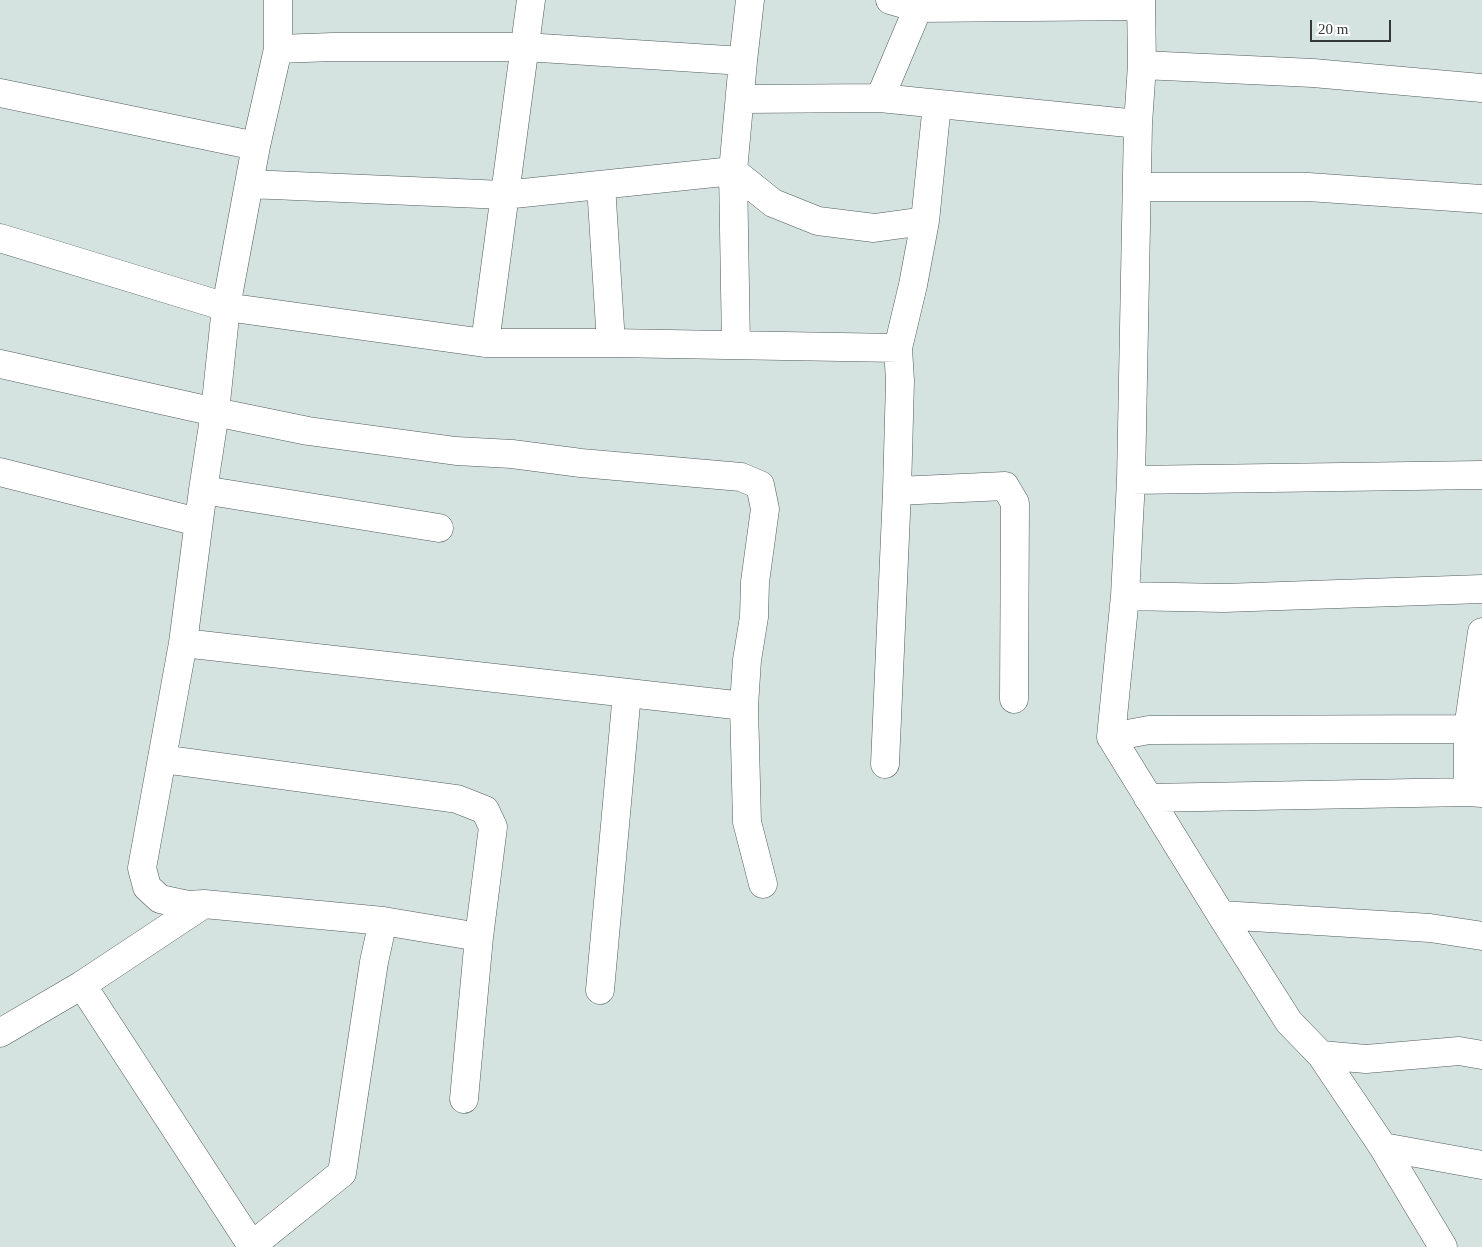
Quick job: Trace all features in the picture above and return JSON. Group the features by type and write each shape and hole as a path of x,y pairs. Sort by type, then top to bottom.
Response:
{"street":[{"path":"278,0 278,49 256,146 226,307 215,412 202,490 183,643 142,868 147,887 160,899 188,905 204,904 383,921 479,937"},
{"path":"485,343 531,0"},
{"path":"736,345 733,171 750,0"},
{"path":"890,0 917,4 1141,3 1142,65 1138,124 1131,480 1125,596 1112,736 1148,798 1289,1022 1321,1055 1383,1147 1442,1247"},
{"path":"880,98 917,4"},
{"path":"278,49 525,46 743,60"},
{"path":"1142,65 1313,73 1482,88"},
{"path":"0,93 256,146"},
{"path":"741,99 880,98 1138,124"},
{"path":"884,764 897,491 900,381 898,348 913,285 925,221 937,104"},
{"path":"249,184 504,195 733,171 773,204 818,221 874,228 925,221"},
{"path":"601,185 611,343"},
{"path":"1137,187 1308,187 1482,200"},
{"path":"0,238 226,307 485,343 611,343 898,348"},
{"path":"0,364 308,431 456,451 512,454 741,477 760,484 765,509 755,582 754,617 746,660 744,706 747,822 763,884"},
{"path":"0,472 198,522"},
{"path":"1131,480 1482,475"},
{"path":"897,491 1005,486 1015,503 1014,699"},
{"path":"202,490 439,528"},
{"path":"1125,596 1243,598 1482,589"},
{"path":"1148,798 1475,792 1475,729 1482,632"},
{"path":"183,643 744,706"},
{"path":"600,990 628,693"},
{"path":"1112,736 1149,730 1475,729"},
{"path":"162,760 457,799 485,810 493,827 479,937 464,1099"},
{"path":"0,1033 82,985 204,904"},
{"path":"1221,915 1430,928 1482,936"},
{"path":"82,985 251,1246 342,1173 374,962 383,921"},
{"path":"1321,1055 1366,1059 1459,1052 1482,1054"},
{"path":"1383,1147 1482,1165"}]}
